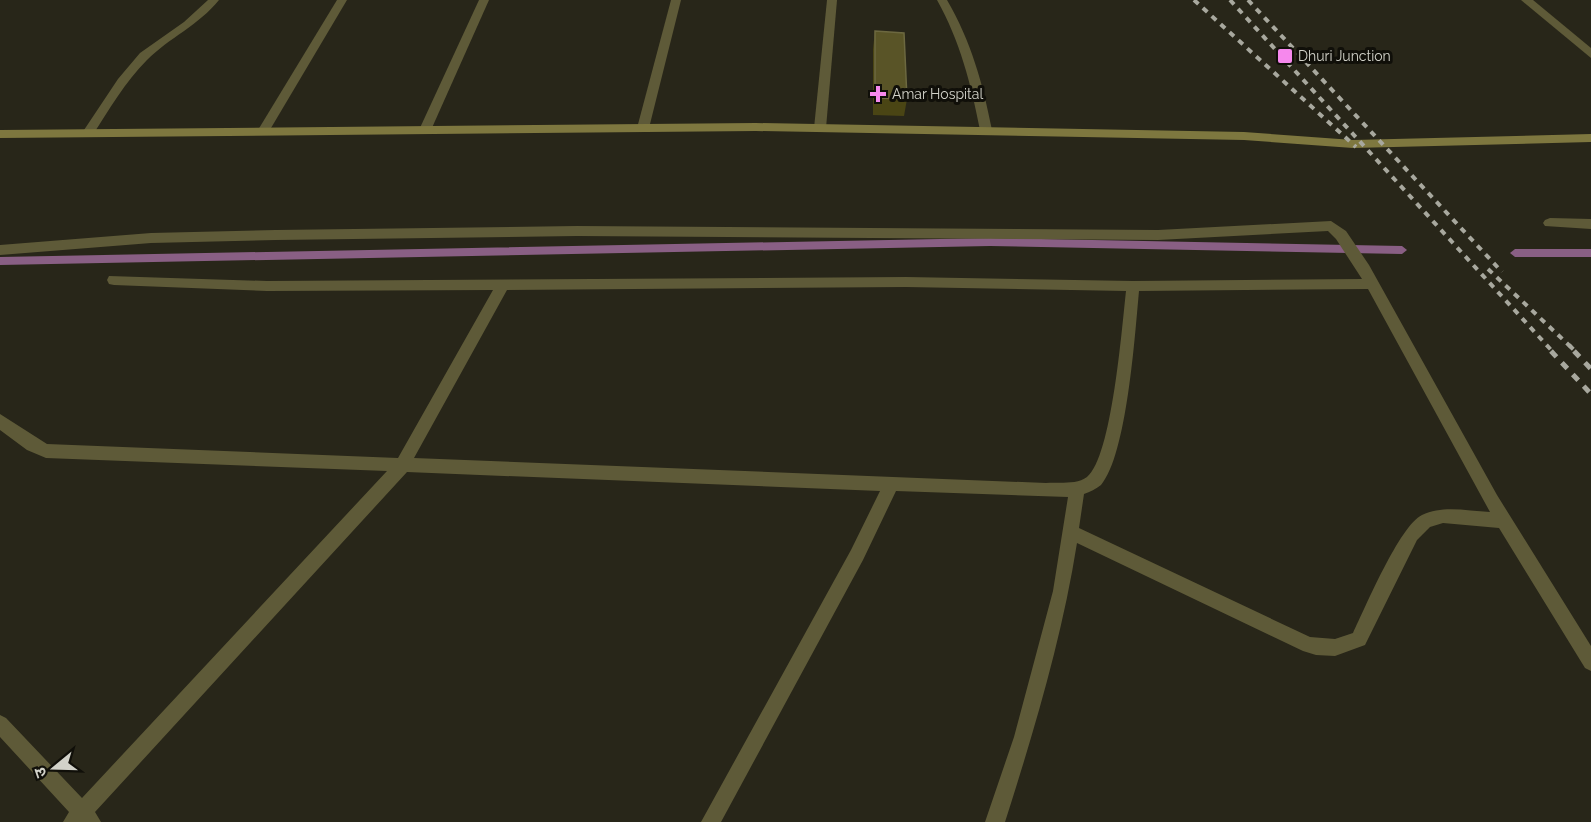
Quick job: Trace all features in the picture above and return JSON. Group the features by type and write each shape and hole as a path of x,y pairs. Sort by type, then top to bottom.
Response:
{"street":[{"path":"88,133 122,82 144,56 188,24 214,0"},
{"path":"264,130 342,0"},
{"path":"425,130 484,0"},
{"path":"643,129 676,0"},
{"path":"820,128 832,0"},
{"path":"942,0 954,20 975,73 986,130"},
{"path":"1526,0 1591,54"},
{"path":"0,134 264,130 820,128 1244,136 1353,144 1591,138"},
{"path":"1550,223 1591,224"},
{"path":"0,250 151,238 577,231 1158,235 1331,226 1341,235 1364,269 1504,521 1591,662"},
{"path":"114,280 267,286 906,282 1133,285 1372,284"},
{"path":"0,724 82,819 402,466 503,285"},
{"path":"0,421 45,452 1046,490 1077,489 1093,481 1104,469 1119,405 1133,285"},
{"path":"711,822 857,555 892,483"},
{"path":"995,822 1023,737 1061,591 1077,489"},
{"path":"1070,532 1309,645 1327,650 1346,647 1359,639 1411,535 1425,521 1443,516 1504,521"}],"building":[{"path":"875,31 904,33 907,99 875,98"}],"waterway":[{"path":"0,261 990,242 1402,250"},
{"path":"1515,253 1591,253"}],"railway":[{"path":"1194,0 1356,147"},
{"path":"1230,0 1553,352"},
{"path":"1248,0 1502,272"},
{"path":"1488,269 1573,349"},
{"path":"1569,345 1573,349"},
{"path":"1573,349 1576,352"},
{"path":"1551,351 1591,394"},
{"path":"1574,351 1591,369"}],"place":[{"name":"Dhuri Junction","path":"1285,56"},
{"name":"Amar Hospital","path":"878,94"}]}
